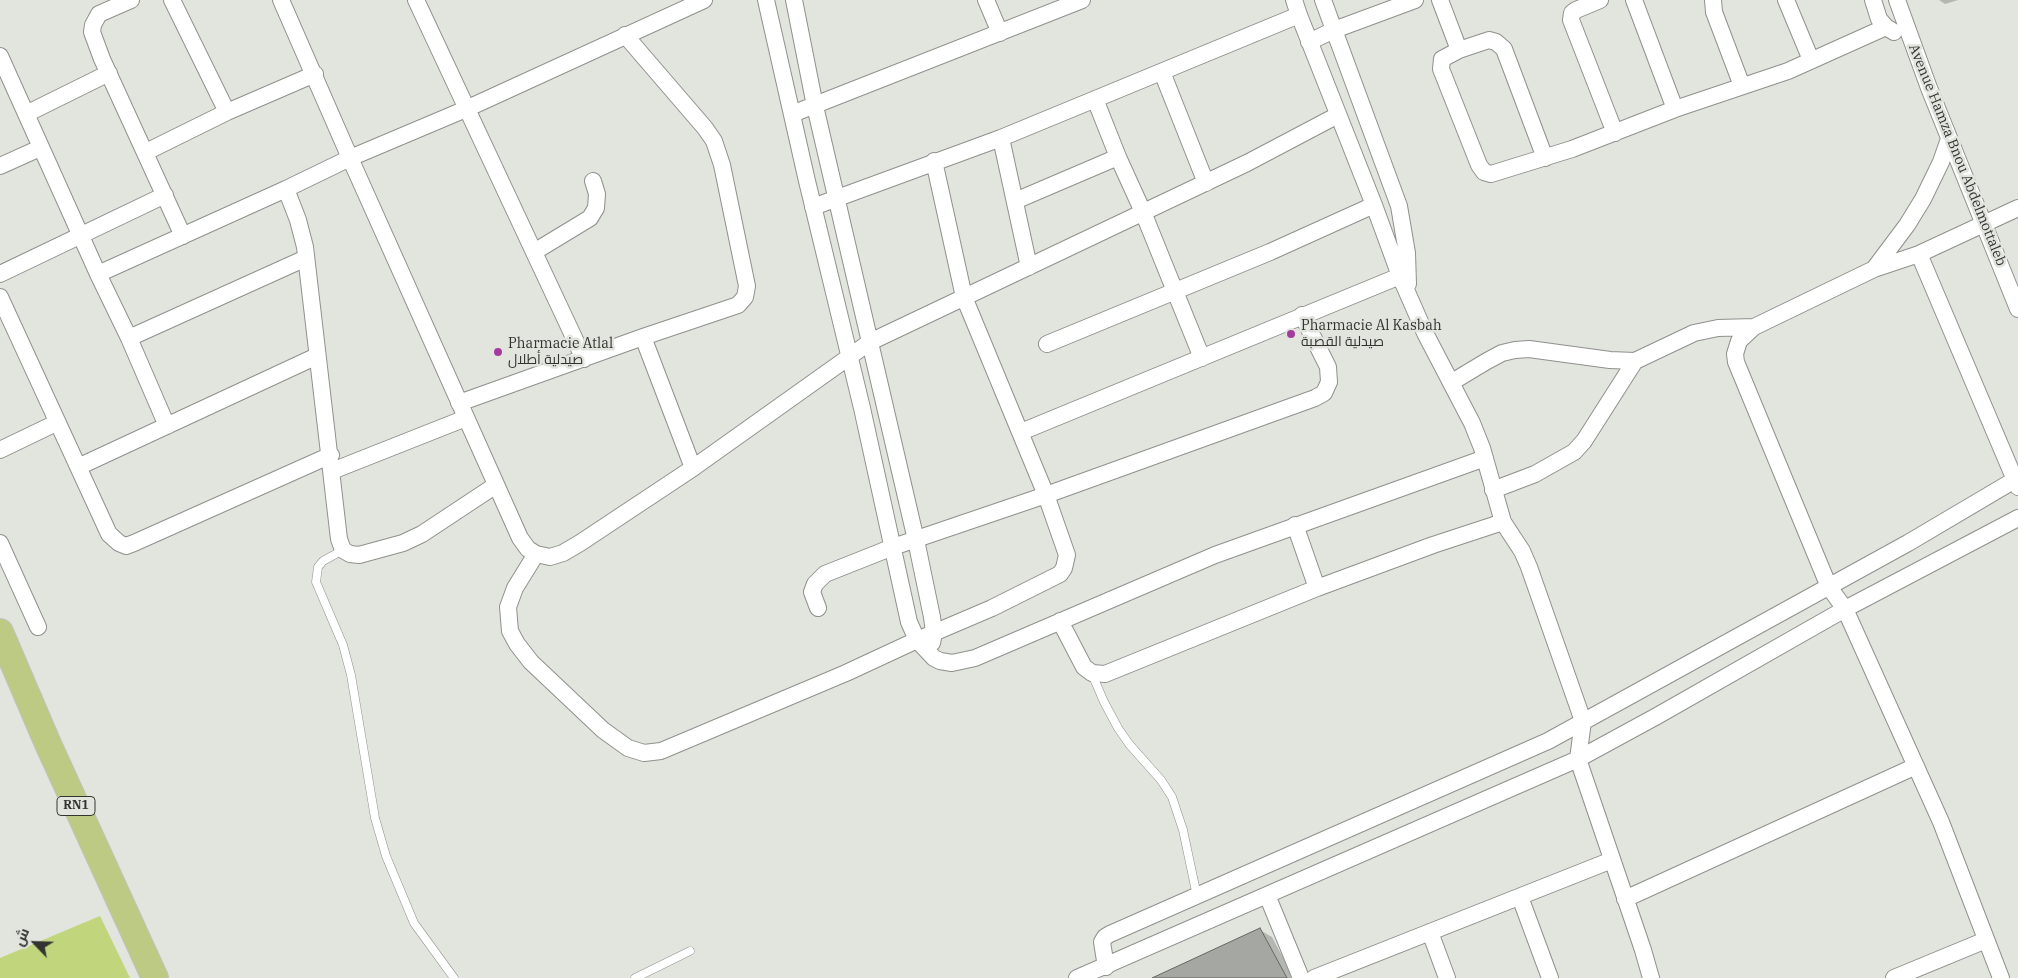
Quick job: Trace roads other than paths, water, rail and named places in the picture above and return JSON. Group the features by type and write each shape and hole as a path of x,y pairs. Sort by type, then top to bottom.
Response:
{"main road":[{"name":"RN1","path":"0,632 48,744 155,978"}],"street":[{"path":"131,0 99,14 93,25 92,32 109,74 183,236"},
{"path":"172,0 227,112"},
{"path":"281,0 520,538 536,554 550,557 563,553 693,468 870,342 1206,183 1338,115"},
{"path":"416,0 584,359"},
{"path":"98,274 350,158 466,109 704,0"},
{"path":"766,0 813,207 850,355 909,622 916,640 940,661 960,662 975,658 1214,555 1485,458"},
{"path":"794,0 836,199 916,540 932,617 934,633 930,652"},
{"path":"986,0 1000,34"},
{"path":"792,114 1000,34 1082,0"},
{"path":"1323,0 1399,206 1407,253 1408,294"},
{"path":"1309,42 1334,30 1415,0"},
{"path":"1440,0 1459,50"},
{"path":"1600,0 1576,10 1572,13 1571,20 1615,133"},
{"path":"1634,0 1674,110"},
{"path":"1713,0 1714,12 1742,86"},
{"path":"1786,0 1810,60"},
{"path":"1873,0 1879,19 1886,27 1892,31 1909,34"},
{"name":"Avenue Hamza Bnou Abdelmottaleb","path":"1897,0 1949,139 2018,309"},
{"path":"813,207 1001,138 1162,72 1297,8 1400,276 1425,333 1472,423 1485,458 1503,522 1522,551 1529,567 1583,721 1578,759 1647,960 1650,978"},
{"path":"1545,158 1504,49 1496,42 1488,40 1459,50 1442,59 1440,65 1481,169 1492,174 1545,158 1674,110 1788,71 1886,27"},
{"path":"0,297 56,423 109,534 119,543 126,546 584,359 643,336 738,304 746,297 747,286 722,165 714,141 625,35"},
{"path":"0,56 40,148 129,338 166,426"},
{"path":"1162,72 1206,183"},
{"path":"26,114 109,74"},
{"path":"146,152 227,112 315,74"},
{"path":"1095,99 1118,157 1144,212 1202,358"},
{"path":"1001,138 1029,267"},
{"path":"1874,269 1907,225 1923,199 1941,162 1949,139"},
{"path":"0,166 40,148"},
{"path":"1015,201 1118,157"},
{"path":"536,554 515,588 508,607 510,631 517,644 531,662 603,730 628,748 644,753 661,751 846,673 1052,579 1064,568 1067,562 1066,548 1021,432 964,297 934,161"},
{"path":"534,252 590,218 596,208 597,194 593,181"},
{"path":"286,189 302,235 306,258 339,539 343,550 350,554 359,554 403,543 422,534 496,484"},
{"path":"0,274 81,237 165,195"},
{"path":"1047,344 1176,291 1374,205"},
{"path":"2001,978 1941,822 1845,609 1830,587 1736,362 1735,354 1739,340 1754,327 1874,269 1919,254 2018,208"},
{"path":"1103,971 1102,946 1105,937 1548,741 1830,587 2017,482 1919,254"},
{"path":"129,338 306,258"},
{"path":"1021,432 1400,276"},
{"path":"818,608 812,592 819,578 824,574 893,547 1046,495 1315,398 1324,393 1329,382 1328,367 1302,315"},
{"path":"1452,382 1502,353 1515,350 1529,349 1610,360 1635,361 1700,331 1718,328 1754,327"},
{"path":"643,336 693,468"},
{"path":"78,468 317,356"},
{"path":"1494,490 1535,474 1574,452 1584,441 1635,361"},
{"path":"0,450 56,423"},
{"path":"1077,978 1103,971 1267,895 1578,759 1845,609 2018,518"},
{"path":"1060,621 1084,667 1092,674 1105,674 1318,588 1433,545 1503,522"},
{"path":"1295,525 1318,588"},
{"path":"0,543 38,627"},
{"path":"1625,898 1916,766"},
{"path":"1314,978 1612,860"},
{"path":"1267,895 1301,978"},
{"path":"1197,896 1207,922"},
{"path":"1520,897 1550,978"},
{"path":"1430,932 1447,978"},
{"path":"1894,978 1986,940"}],"lane":[{"path":"343,550 318,567 316,582 340,636 351,675 375,818 386,856 414,923 454,978"},
{"path":"1092,674 1118,728 1129,744 1161,780 1172,797 1183,830 1197,896"},
{"path":"635,978 690,951"}],"place":[{"name":"Pharmacie Al Kasbah صيدلية القصبة","path":"1291,334"},
{"name":"Pharmacie Atlal صيدلية أطلال","path":"498,352"}]}
